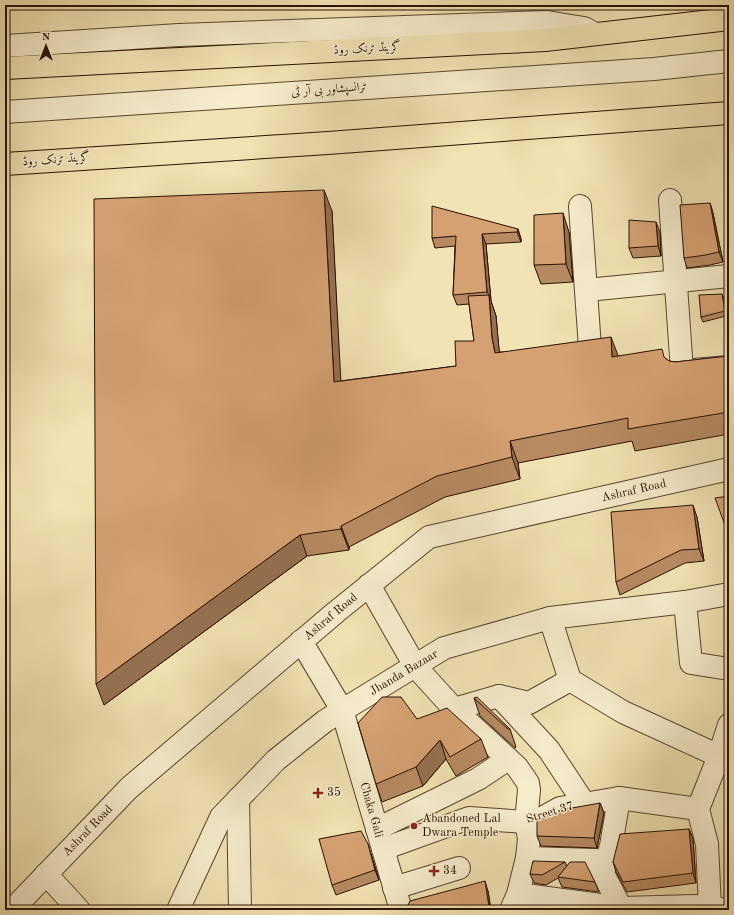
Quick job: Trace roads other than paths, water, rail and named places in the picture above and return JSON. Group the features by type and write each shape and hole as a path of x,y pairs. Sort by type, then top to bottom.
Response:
{"highway":[{"name":"گرینڈ ٹرنک روڈ","path":"5,68 555,23 594,34 729,19"},
{"name":"گرینڈ ٹرنک روڈ","path":"5,164 312,144 729,113"}],"street":[{"path":"5,46 179,35 547,22 555,23"},
{"name":"ٹرانسپشاور بی آر ٹی","path":"5,112 654,70 729,61"},
{"name":"ٹرانسپشاور بی آر ٹی","path":"654,70 729,71"},
{"path":"670,200 677,281 682,371 729,367"},
{"path":"580,206 590,348"},
{"path":"586,290 729,276"},
{"name":"Ashraf Road","path":"12,910 129,788 301,641 429,537 729,469"},
{"path":"369,585 415,666 454,709 517,767 528,782 529,790 526,822 529,839 527,858 515,902 622,909 694,906 720,909 707,844 698,809 724,755 729,725"},
{"name":"Jhanda Bazaar","path":"178,910 221,818 276,760 325,721 444,648 550,618 685,602 729,594"},
{"path":"685,602 691,663 729,669"},
{"path":"550,618 570,680 623,712 724,755"},
{"name":"Chaka Gali","path":"301,641 342,710 400,910"},
{"path":"454,709 499,696 529,703 570,680"},
{"path":"499,696 550,750 584,803"},
{"path":"380,839 478,780 508,759"},
{"path":"602,872 611,846 619,798"},
{"name":"Street 37","path":"380,839 469,818 526,822 542,818 560,808 619,798 698,809"},
{"path":"238,799 240,910"},
{"path":"527,858 596,860 622,909"},
{"path":"394,888 459,868"},
{"path":"46,874 79,910"}],"place":[{"name":"35","path":"318,793"},
{"name":"Abandoned Lal Dwara Temple","path":"414,826"},
{"name":"34","path":"434,871"}]}
